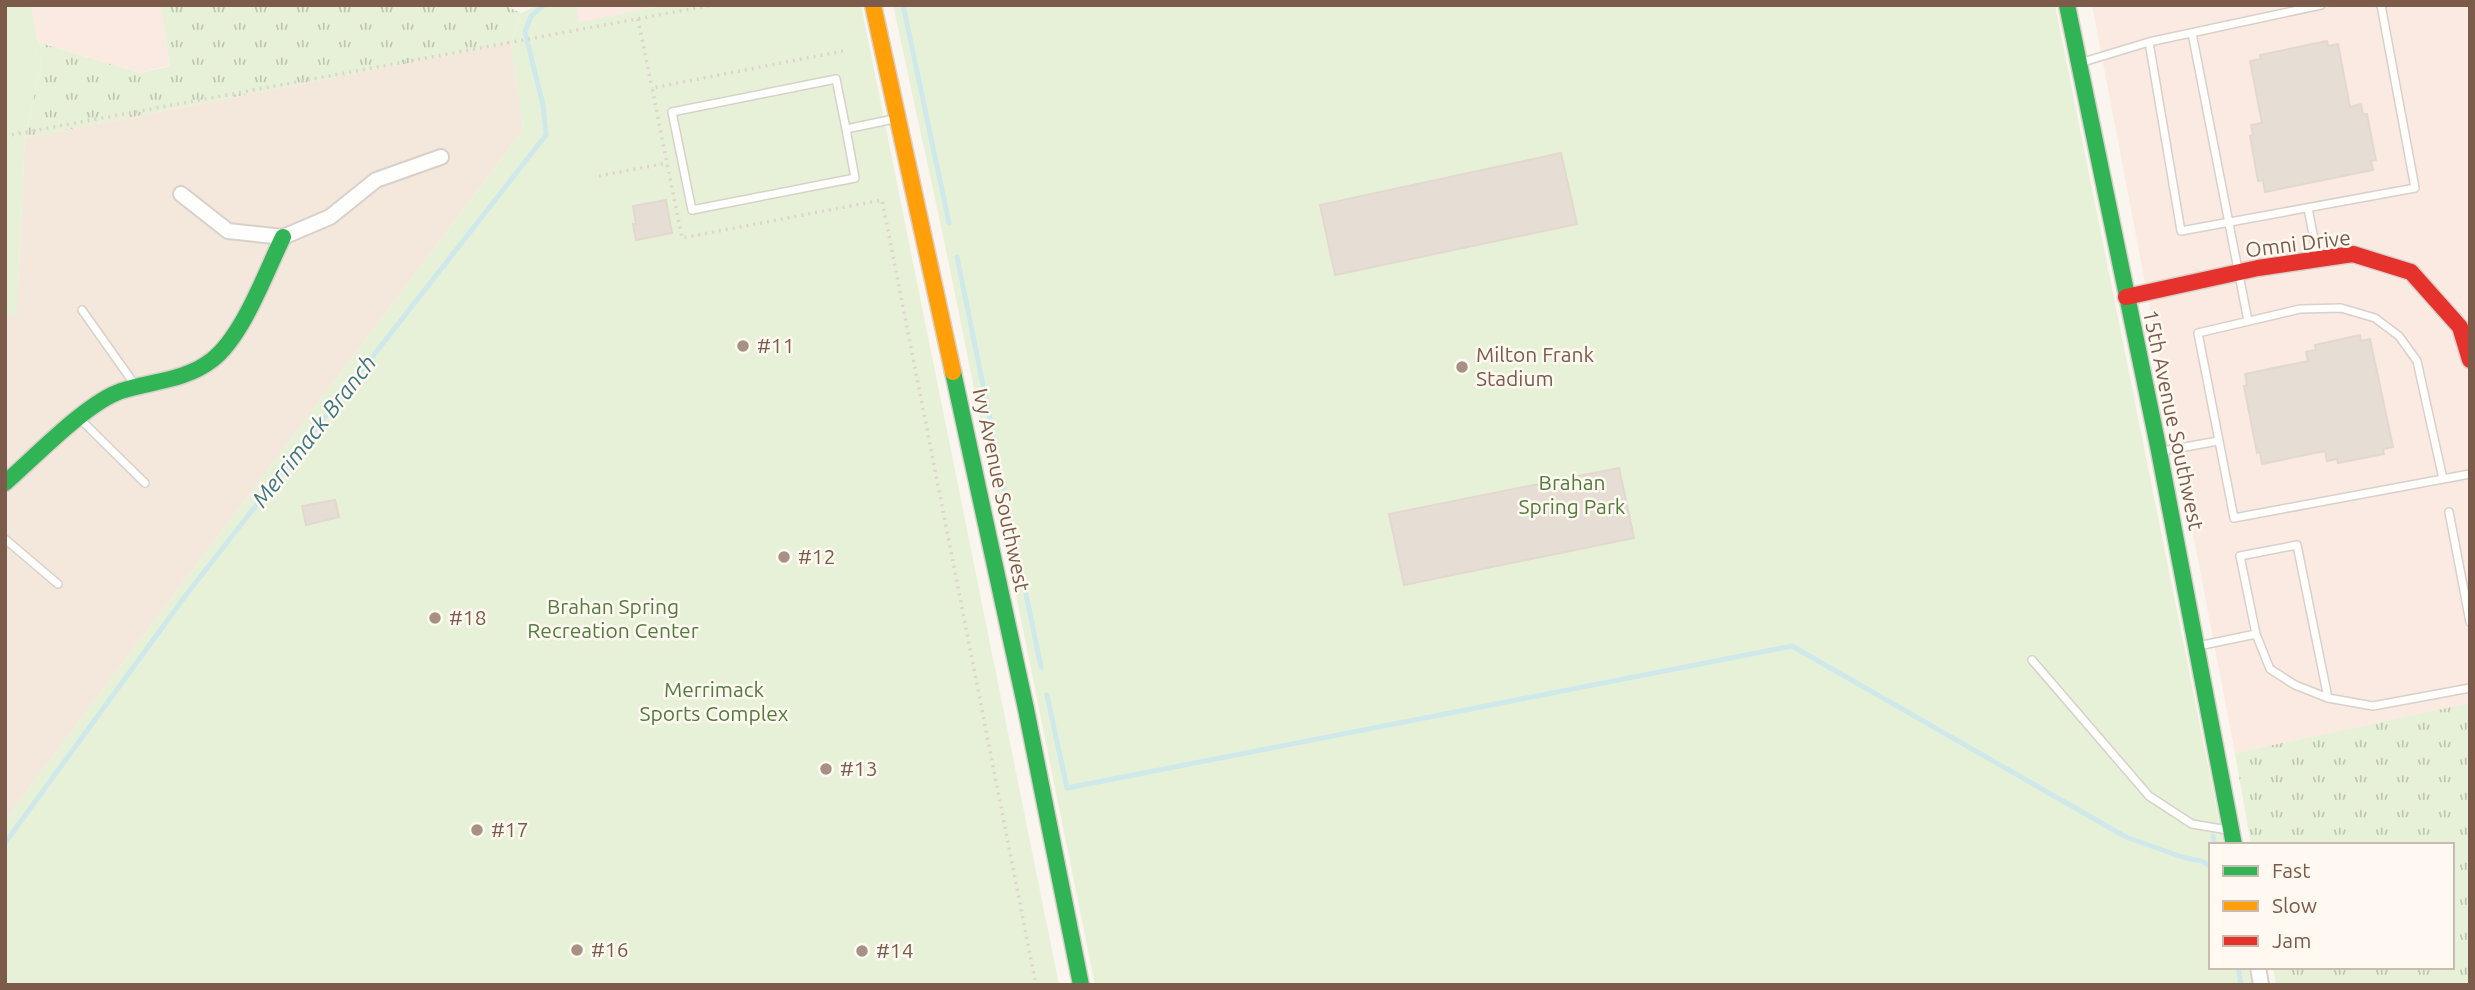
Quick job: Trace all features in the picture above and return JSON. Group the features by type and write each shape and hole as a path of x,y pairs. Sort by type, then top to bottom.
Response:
{"street":[{"name":"Ivy Avenue Southwest","path":"873,5 1029,722 1081,985"},
{"name":"15th Avenue Southwest","path":"2067,5 2159,451 2233,838"},
{"path":"181,194 228,232 282,237 330,217 376,180 442,157"},
{"path":"6,481 94,405 121,391 169,381 211,361 236,334 282,237"},
{"name":"Omni Drive","path":"2126,297 2238,272 2353,254 2411,272 2459,327 2470,360"}],"lane":[{"path":"2078,63 2149,42 2321,5"},
{"path":"2149,42 2181,231 2415,188 2381,5"},
{"path":"2192,33 2248,321"},
{"path":"836,79 846,129 855,178 692,210 672,112 836,79"},
{"path":"846,129 898,118"},
{"path":"2308,208 2318,259"},
{"path":"2443,479 2417,360 2399,336 2375,318 2341,308 2300,309 2198,332 2234,518 2470,474"},
{"path":"82,310 137,388"},
{"path":"79,418 145,483"},
{"path":"2159,451 2218,441"},
{"path":"2449,512 2470,622"},
{"path":"5,539 58,584"},
{"path":"2328,698 2297,545 2240,556 2256,634 2270,669 2295,685 2328,698 2373,706 2470,688"},
{"path":"2460,570 2470,568"},
{"path":"2197,646 2256,634"},
{"path":"2032,660 2149,796 2192,824 2233,838"}],"path":[{"path":"5,136 712,5"},
{"path":"638,19 682,238 882,201 1035,985"},
{"path":"652,88 842,51"},
{"path":"599,176 667,163"}],"shaded area":[{"path":"31,5 161,5 170,65 140,73 37,42"},
{"path":"576,5 666,5 579,22"},
{"path":"2092,5 2470,5 2470,703 2235,753"},
{"path":"511,43 523,130 5,820 5,316 17,313 25,138"}],"green space":[{"path":"5,5 31,5 41,64 25,138 17,313 5,316"},
{"path":"161,5 504,5 521,13 511,43 25,138 41,64 37,42 140,73 170,66"},
{"name":"Brahan Spring Recreation Center","path":"538,5 576,5 579,22 664,5 861,5 1059,985 5,985 5,820 523,130 511,43 521,13"},
{"name":"Brahan Spring Park","path":"893,5 2055,5 2224,843 2209,843 2209,969 2248,969 2252,985 1095,985 945,245"},
{"path":"2470,703 2470,985 2276,985 2273,969 2454,969 2454,843 2251,843 2235,753"}],"building":[{"path":"2327,41 2328,46 2338,44 2350,107 2361,104 2363,114 2367,114 2376,160 2371,161 2373,170 2265,192 2263,180 2258,181 2250,136 2253,135 2251,125 2262,123 2250,61 2261,59 2260,55"},
{"path":"1561,153 1577,224 1335,275 1320,205"},
{"path":"666,200 672,233 636,240 633,206"},
{"path":"2360,335 2361,341 2370,339 2393,447 2383,449 2384,454 2338,463 2337,459 2327,461 2325,451 2262,464 2260,452 2257,453 2244,386 2247,385 2245,374 2308,361 2306,352 2316,350 2315,345"},
{"path":"1619,468 1634,538 1404,585 1389,514"},
{"path":"335,500 339,517 306,525 302,506"}],"waterway":[{"name":"Merrimack Branch","path":"5,843 186,595 546,135 543,105 525,32 531,16 544,5"},
{"path":"903,5 949,223"},
{"path":"957,257 995,444"},
{"path":"1004,488 1041,667"},
{"path":"1047,695 1067,788 1792,646 2126,837 2185,858 2202,861 2209,866"},
{"path":"2213,836 2215,843"},
{"path":"2238,969 2241,985"}],"traffic: fast":[{"path":"2067,5 2159,451 2234,843"},
{"path":"5,483 77,419 107,397 191,372 212,360 234,336 283,237"},
{"path":"953,372 1026,709 1081,985"}],"traffic: slow":[{"path":"873,5 953,372"}],"traffic: jam":[{"path":"2126,297 2258,268 2353,254 2411,272 2460,327 2470,360"}],"place":[{"name":"#11","path":"743,346"},
{"name":"Milton Frank Stadium","path":"1462,367"},
{"name":"#12","path":"784,557"},
{"name":"#18","path":"435,618"},
{"name":"#13","path":"826,769"},
{"name":"#17","path":"477,830"},
{"name":"#16","path":"577,950"},
{"name":"#14","path":"862,951"}],"park label":[{"name":"Merrimack Sports Complex","path":"714,702"}]}
